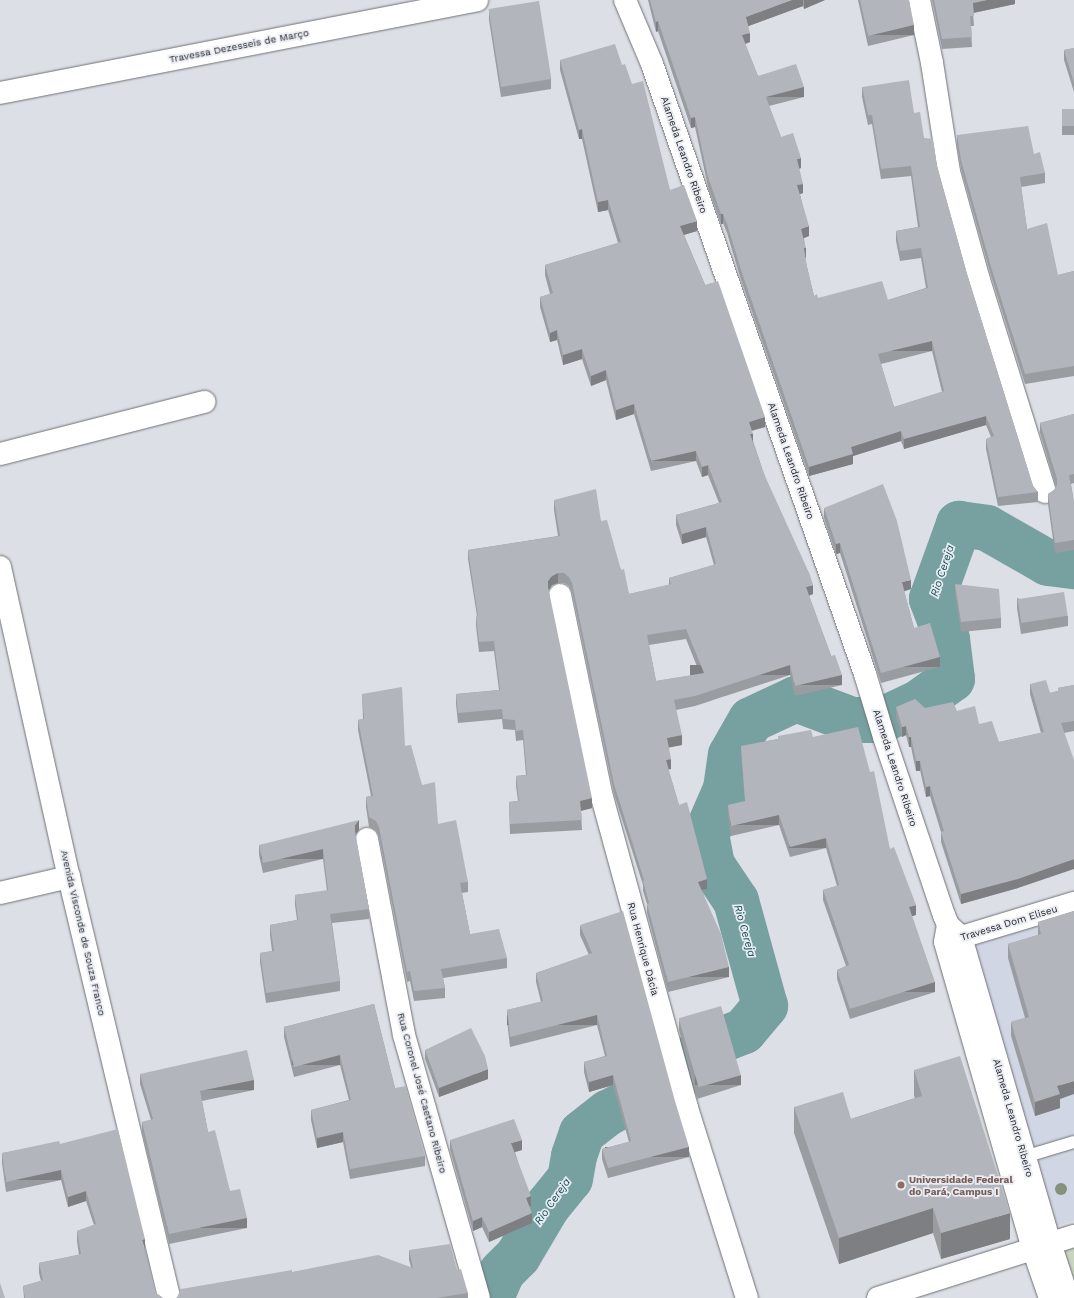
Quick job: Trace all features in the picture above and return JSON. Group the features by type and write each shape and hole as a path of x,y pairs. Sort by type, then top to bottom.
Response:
{"street":[{"name":"Travessa Dezesseis de Março","path":"0,92 477,0"},
{"name":"Alameda Leandro Ribeiro","path":"625,0 654,72 865,674 884,737 1024,1157 1050,1298"},
{"path":"919,0 932,63 949,172 979,280 1045,492"},
{"path":"0,454 204,402"},
{"name":"Avenida Visconde de Souza Franco","path":"0,567 69,877 169,1298"},
{"name":"Rua Henrique Dácia","path":"560,595 602,797 676,1072 747,1298"},
{"name":"Rua Coronel José Caetano Ribeiro","path":"367,838 404,1035 479,1298"},
{"path":"0,893 69,877"},
{"name":"Travessa Dom Eliseu","path":"951,935 1074,903"},
{"name":"Alameda Leandro Ribeiro","path":"951,935 1041,1246 1068,1298"},
{"path":"878,1298 1074,1236"}],"lane":[{"path":"1024,1157 1074,1142"}],"shaded area":[{"name":"Universidade Federal do Pará, Campus I","path":"1074,910 1074,1221 1053,1227 968,940"}],"green space":[{"path":"1074,1232 1074,1286 1058,1237"}],"building":[{"path":"650,0 792,0 746,17 750,33 742,35 758,76 796,64 804,87 766,97 781,137 793,133 801,158 797,159 803,184 797,185 809,226 801,229 806,248 804,248 807,267 814,296 817,294 818,298 882,281 888,300 928,288 921,248 900,251 896,231 920,227 911,166 881,169 872,115 868,115 862,87 909,80 914,113 920,112 924,138 933,139 937,166 967,274 1033,486 1038,492 998,497 986,439 994,436 986,416 904,439 901,431 851,447 853,454 809,467 741,270 727,224 723,214 721,214 708,177 695,117 691,118 658,21 656,22","holes":["932,341 944,391 894,407 878,354"]},
{"path":"860,0 909,0 914,25 868,36"},
{"path":"934,0 987,0 973,3 974,16 970,16 972,37 942,39"},
{"path":"539,1 551,79 501,87 489,9"},
{"path":"615,44 622,65 625,64 632,84 643,81 670,190 684,185 697,221 680,226 705,285 718,281 765,417 749,422 753,434 750,434 764,474 810,575 813,585 806,587 831,656 835,655 842,675 795,686 790,665 695,696 674,700 682,735 667,738 671,759 666,760 679,805 687,802 707,879 698,882 721,934 729,967 668,982 647,904 649,903 644,880 614,784 572,583 569,577 564,573 558,573 552,576 548,581 548,587 592,798 580,801 582,820 510,824 509,802 519,801 516,776 527,775 523,730 516,731 515,720 503,719 502,709 458,713 456,694 500,690 494,641 479,642 476,616 478,616 468,550 560,536 554,500 596,489 601,521 607,520 621,570 624,569 629,594 671,584 669,578 716,564 706,527 682,534 676,515 722,502 708,465 702,467 696,451 651,461 634,404 616,410 606,370 591,376 582,349 563,355 557,330 550,333 540,297 553,293 545,265 621,242 608,200 598,202 582,129 579,130 560,60","holes":["686,629 704,673 656,681 647,635"]},
{"path":"1074,48 1074,83 1064,50"},
{"path":"1062,109 1074,109 1074,126 1062,126"},
{"path":"1028,126 1034,154 1040,152 1045,173 1020,177 1027,229 1047,223 1058,275 1074,271 1074,366 1025,374 991,267 961,160 957,135"},
{"path":"1074,414 1074,474 1069,475 1074,503 1074,540 1055,543 1048,494 1054,490 1057,485 1057,479 1040,423"},
{"path":"883,484 897,521 911,580 902,582 914,628 930,623 940,657 881,673 840,543 836,544 824,508"},
{"path":"955,584 999,589 1001,618 961,622"},
{"path":"1064,592 1068,616 1021,623 1018,599"},
{"path":"1046,680 1050,693 1058,691 1058,688 1074,685 1074,721 1061,723 1074,760 1074,859 1018,879 961,894 941,832 944,831 930,786 926,787 920,761 916,761 911,737 909,737 906,726 902,727 896,707 915,699 925,708 953,702 957,711 975,706 979,724 992,721 999,742 1044,732 1030,684"},
{"path":"402,687 405,746 411,745 422,785 435,782 438,824 456,820 468,882 460,883 470,934 499,929 507,958 441,969 445,988 414,991 410,971 407,972 379,827 376,821 369,817 366,797 373,796 358,720 364,719 362,694"},
{"path":"858,727 870,772 874,771 890,849 894,847 916,905 909,907 935,982 850,1009 837,970 849,965 823,890 839,885 826,838 790,847 779,815 731,826 728,805 745,801 741,746 778,739 778,736 811,730 813,737"},
{"path":"359,820 355,825 355,831 369,909 330,914 340,981 266,993 260,953 274,951 270,925 298,920 295,895 328,890 323,849 263,863 259,845"},
{"path":"623,911 689,1147 608,1168 602,1149 631,1141 613,1075 589,1082 584,1062 607,1056 597,1015 510,1037 507,1010 543,1001 536,973 592,953 580,925"},
{"path":"1074,911 1074,1081 1057,1086 1060,1094 1035,1102 1011,1022 1029,1017 1008,944 1041,934 1038,922"},
{"path":"374,1004 395,1088 406,1086 425,1156 350,1169 343,1132 317,1138 311,1110 351,1100 340,1055 294,1067 284,1027"},
{"path":"721,1006 741,1075 699,1087 679,1018"},
{"path":"471,1028 485,1056 488,1069 439,1088 425,1050"},
{"path":"247,1050 254,1080 200,1091 208,1132 215,1130 230,1191 240,1189 247,1218 169,1234 142,1122 153,1119 140,1074"},
{"name":"Universidade Federal do Pará, Campus I","path":"960,1056 1010,1213 941,1233 933,1208 839,1238 794,1107 843,1092 851,1119 922,1096 914,1070"},
{"path":"514,1119 522,1140 511,1143 531,1196 526,1198 532,1213 489,1232 482,1217 473,1221 450,1140"},
{"path":"118,1129 145,1239 142,1240 156,1293 163,1298 25,1298 23,1286 43,1280 39,1263 81,1254 77,1231 96,1224 86,1191 68,1197 61,1170 6,1182 2,1153 59,1141 60,1144"},
{"path":"450,1244 457,1270 461,1269 468,1293 436,1298 176,1298 181,1289 292,1270 292,1272 378,1255 413,1268 409,1250"},
{"path":"0,1283 5,1298 0,1298"}],"waterway":[{"name":"Rio Cereja","path":"491,1298 502,1272 518,1256 547,1207 570,1179 574,1156 582,1133 608,1113 623,1105 665,1092 692,1065 701,1048 744,1031 765,1006 736,901 712,865 706,835 726,789 731,755 751,720 796,699 852,720 882,720 917,704 952,679 947,639 932,599 959,524 987,528 1048,563 1074,566"}],"place":[{"name":"Universidade Federal do Pará, Campus I","path":"901,1185"}]}
